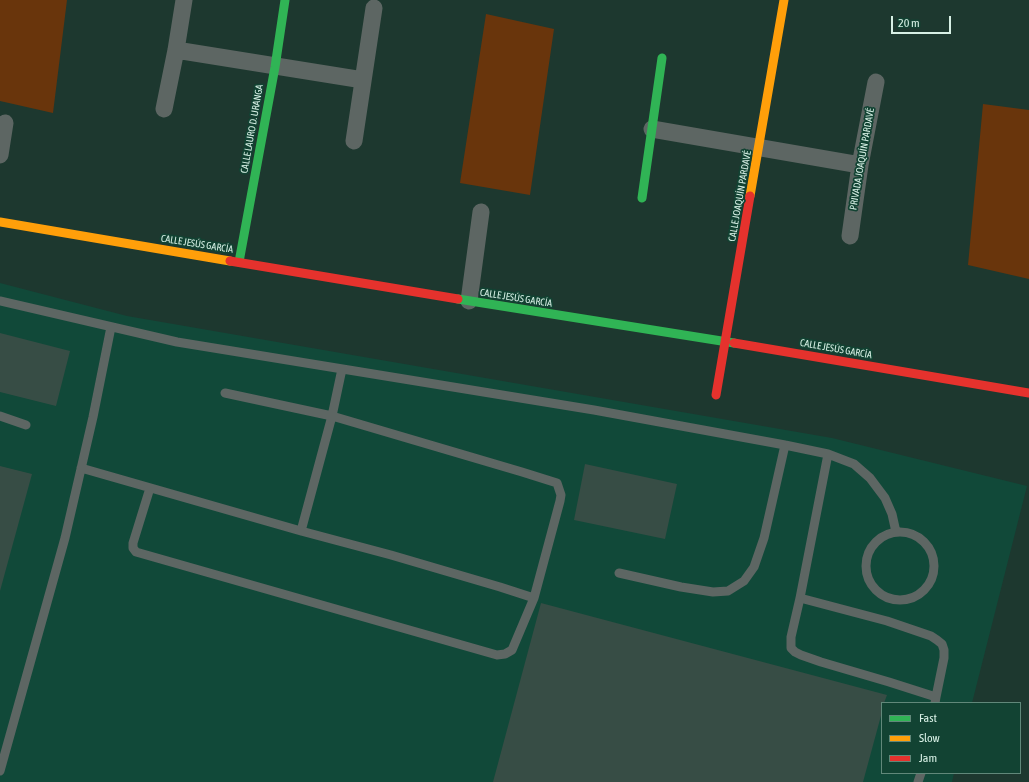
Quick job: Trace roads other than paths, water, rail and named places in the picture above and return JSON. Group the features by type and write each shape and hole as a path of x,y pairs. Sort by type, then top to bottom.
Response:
{"street":[{"path":"164,109 184,0"},
{"name":"CALLE LAURO D. URANGA","path":"239,262 275,67 285,0"},
{"name":"CALLE JOAQUÍN PARDAVÉ","path":"716,395 784,0"},
{"path":"354,141 374,8"},
{"path":"176,50 363,80"},
{"path":"642,198 662,58"},
{"name":"PRIVADA JOAQUÍN PARDAVÉ","path":"850,236 860,165 876,82"},
{"path":"0,155 5,123"},
{"path":"652,129 860,165"},
{"path":"469,301 482,212"},
{"name":"CALLE JESÚS GARCÍA","path":"0,222 1029,393"}],"lane":[{"path":"0,301 177,342 594,410 785,444 828,454 854,464 870,478 885,498 892,514 896,532"},
{"path":"0,771 63,545 93,416 110,327"},
{"path":"301,531 332,416 342,369"},
{"path":"150,488 133,543 133,548 136,552 497,655 505,654 512,650 534,598 550,542 561,495 557,484 522,472 332,416 225,393"},
{"path":"0,416 26,425"},
{"path":"619,573 681,587 712,592 728,591 744,581 754,567 764,538 785,444"},
{"path":"800,598 887,621 931,636 937,640 942,644 944,658 936,700 889,682 821,662 795,652 792,648 791,637 828,454"},
{"path":"81,468 301,531 391,555 534,598"},
{"path":"896,532 906,532 915,535 929,548 933,557 934,567 928,586 913,598 903,600 894,600 884,597 876,591 866,574 866,560 871,546 878,539 887,534 896,532"}]}
